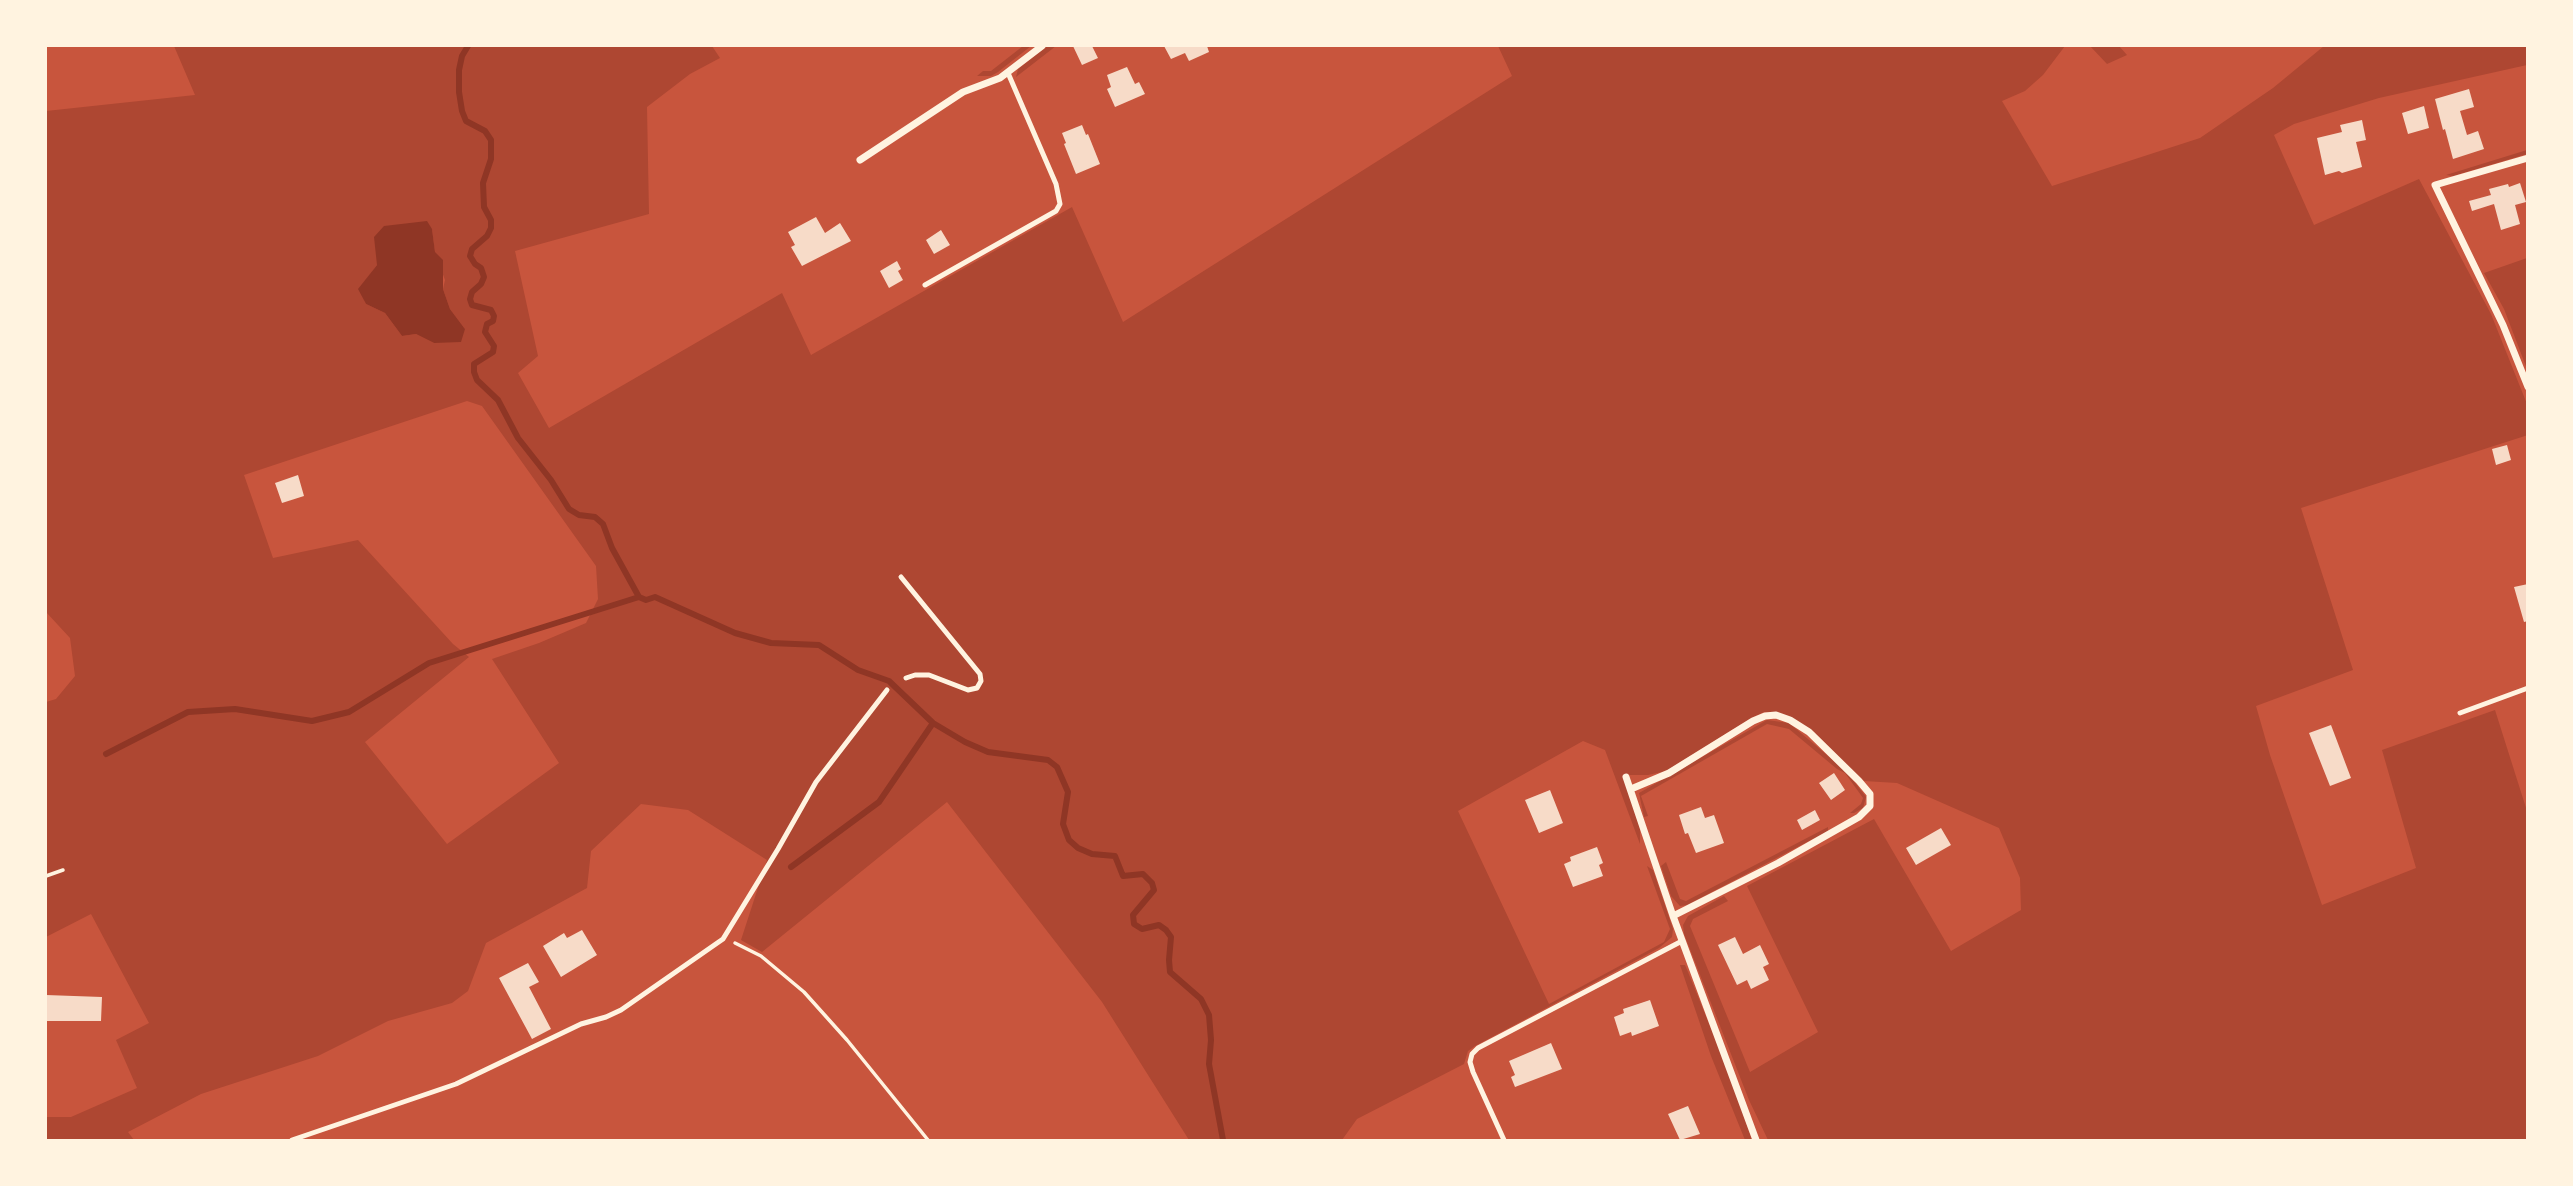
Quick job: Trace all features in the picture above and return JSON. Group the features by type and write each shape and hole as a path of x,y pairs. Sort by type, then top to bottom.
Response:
{"street":[{"path":"860,160 964,92 1008,73 1042,46"},
{"path":"2528,158 2435,185 2503,325 2528,387"},
{"path":"1630,789 1668,773 1753,721 1776,715 1809,732 1870,794 1870,806 1859,817 1778,863 1672,916"},
{"path":"1626,777 1672,916 1756,1140"}],"lane":[{"path":"925,285 1056,212 1060,204 1056,184 1008,73"},
{"path":"901,577 980,674 981,681 977,688 968,690 929,675 906,678"},
{"path":"2460,713 2528,688"},
{"path":"292,1140 456,1084 581,1024 621,1010 723,939 816,782 887,690"},
{"path":"1504,1140 1473,1072 1472,1054 1478,1048 1682,941"}],"path":[{"path":"46,876 63,870"},
{"path":"723,939 761,956 804,992 847,1040 928,1140"}],"shaded area":[{"path":"174,46 712,46 720,58 690,74 647,107 649,214 515,251 538,356 518,373 549,428 782,293 811,355 1072,207 1123,322 1512,76 1498,46 2065,46 2043,75 2025,91 2002,101 2052,186 2200,138 2273,88 2324,46 2527,46 2527,65 2379,98 2294,124 2274,135 2314,225 2419,179 2491,314 2527,404 2528,435 2301,508 2353,670 2256,706 2270,755 2322,905 2416,868 2382,750 2495,710 2527,811 2527,1140 1768,1140 1749,1100 1684,934 1683,925 1688,916 1724,896 1728,901 1693,919 1690,926 1750,1072 1818,1032 1747,886 1874,819 1951,951 2021,910 2020,878 1999,828 1897,783 1864,781 1812,730 1776,712 1764,712 1666,771 1648,775 1623,775 1640,829 1640,844 1605,750 1583,741 1458,811 1549,1004 1664,942 1670,929 1647,866 1653,870 1673,929 1672,937 1659,948 1475,1046 1468,1051 1464,1064 1357,1119 1342,1140 1189,1140 1102,1002 947,802 762,952 741,940 767,860 688,810 641,804 591,851 587,888 486,943 468,991 452,1003 388,1021 318,1056 201,1094 128,1132 134,1140 46,1140 46,1117 71,1117 137,1088 116,1040 149,1023 91,914 46,937 46,702 56,699 75,676 70,638 46,612 46,111 195,95","holes":["432,229 435,253 445,280 443,289 450,309 465,329 434,343 416,334 402,336 385,313 366,304 359,289 377,265","467,401 482,406 596,566 598,599 586,623 492,659 559,763 447,844 365,742 469,657 453,644 358,540 273,558 244,475"]},
{"path":"1023,46 1031,46 998,72 991,76 977,76 983,71 991,71"},
{"path":"1047,46 1056,46 1016,77 1018,69"},
{"path":"2090,46 2119,46 2127,55 2107,64"},
{"path":"2527,150 2527,154 2453,176 2446,175"},
{"path":"427,221 432,229 435,252 443,260 443,289 450,309 465,329 461,342 434,343 416,334 402,336 385,313 366,304 358,289 377,265 374,237 384,226"},
{"path":"2528,258 2527,369 2504,309 2484,273"},
{"path":"1767,720 1789,723 1846,771 1866,797 1863,808 1850,813 1861,804 1863,798 1845,773 1789,729 1767,724 1641,796 1648,816 1644,817 1639,793"},
{"path":"1828,827 1828,831 1687,905 1680,906 1671,896 1661,866 1666,862 1680,899 1686,901"},
{"path":"1680,965 1685,965 1688,972 1731,1078 1752,1140 1745,1140 1711,1056"}],"building":[{"path":"1073,46 1092,46 1098,58 1082,65"},
{"path":"1164,46 1207,46 1209,52 1189,61 1185,53 1171,59"},
{"path":"1127,67 1135,84 1139,82 1145,94 1115,107 1107,89 1111,87 1107,75"},
{"path":"2469,89 2474,107 2460,111 2467,135 2478,131 2484,149 2453,159 2435,99"},
{"path":"2424,106 2429,128 2408,134 2402,113"},
{"path":"2362,120 2366,140 2356,142 2362,167 2325,175 2317,138 2342,132 2340,125"},
{"path":"1082,125 1100,164 1076,174 1062,133"},
{"path":"2520,183 2526,202 2515,205 2520,224 2501,230 2494,204 2472,211 2469,201 2491,195 2489,189"},
{"path":"816,217 825,233 840,223 851,241 802,266 791,247 795,245 788,232"},
{"path":"941,230 950,245 934,254 926,240"},
{"path":"897,261 903,280 889,288 880,271"},
{"path":"2507,445 2511,460 2496,465 2492,449"},
{"path":"298,475 304,496 282,503 275,483"},
{"path":"2528,584 2528,621 2524,622 2514,587"},
{"path":"2331,725 2351,778 2330,786 2309,733"},
{"path":"1834,773 1845,790 1831,800 1819,783"},
{"path":"1550,790 1563,823 1539,833 1525,800"},
{"path":"1701,807 1705,818 1714,815 1724,843 1696,853 1688,833 1685,834 1679,815"},
{"path":"1815,810 1820,820 1802,830 1797,820"},
{"path":"1941,828 1951,845 1916,865 1906,848"},
{"path":"1597,847 1603,863 1599,865 1603,876 1573,887 1564,864 1571,861 1570,857"},
{"path":"582,930 597,955 561,977 543,946 564,933 567,938"},
{"path":"1735,937 1743,954 1760,945 1769,964 1763,967 1769,980 1751,989 1747,980 1737,985 1718,945"},
{"path":"528,963 539,982 529,987 551,1029 532,1039 499,978"},
{"path":"46,995 102,997 101,1021 46,1021"},
{"path":"1650,1000 1659,1026 1632,1036 1631,1032 1620,1036 1614,1017 1624,1013 1623,1009"},
{"path":"1551,1043 1562,1069 1515,1087 1511,1077 1515,1075 1509,1061"},
{"path":"1688,1106 1700,1134 1680,1140 1668,1114"}],"waterway":[{"path":"468,46 462,56 459,70 462,111 466,121 485,131 491,140 491,159 483,183 484,207 491,220 491,228 487,236 472,249 470,256 481,268 484,277 470,299 472,305 491,310 493,321 487,324 485,332 494,346 493,352 474,364 477,380 498,400 518,438 551,480 569,509 579,515 595,517 603,524 612,548 639,597 646,600 655,597 735,633 771,643 819,645 858,670 889,681 933,723 965,742 988,752 1048,760 1057,767 1068,792 1063,824 1069,840 1078,848 1092,854 1115,856 1123,876 1143,874 1152,883 1154,890 1133,915 1134,924 1142,929 1159,925 1166,930 1171,937 1170,972 1201,999 1209,1015 1209,1064 1223,1140"},
{"path":"106,754 188,712 235,709 312,721 349,712 429,663 639,597"},
{"path":"791,867 879,802 933,723"}]}
